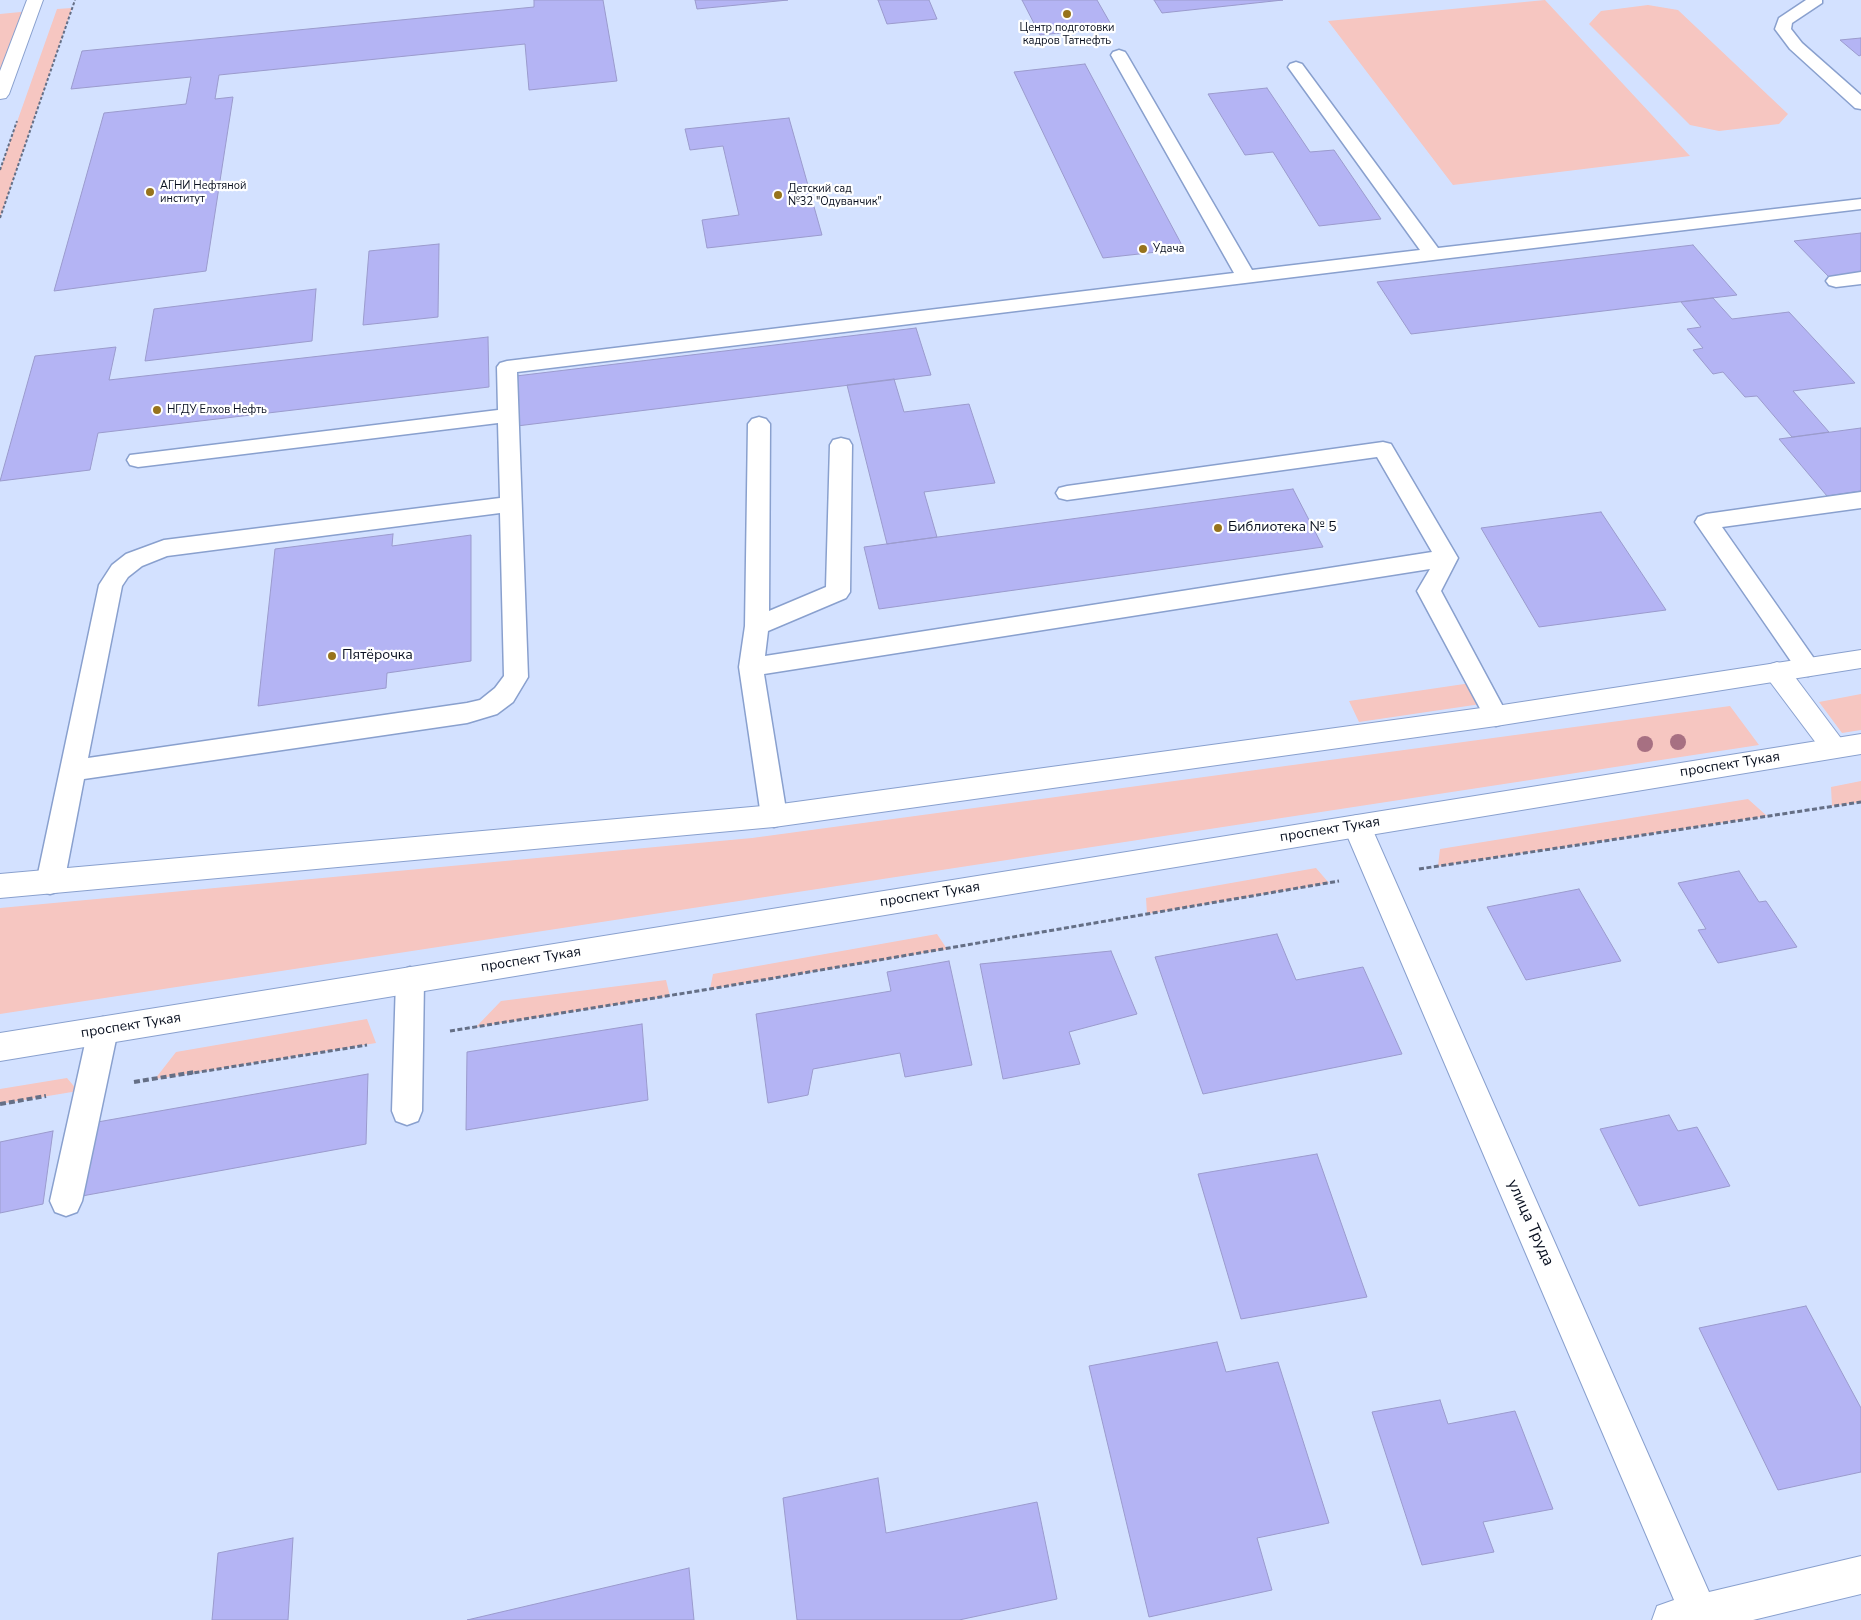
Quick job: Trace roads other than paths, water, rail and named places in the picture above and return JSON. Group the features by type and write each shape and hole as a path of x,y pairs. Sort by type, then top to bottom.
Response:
{"main road":[{"path":"0,94 35,0"},
{"path":"0,886 50,883 774,816 1496,716 1861,659"},
{"path":"1777,672 1848,746"},
{"name":"проспект Тукая","path":"0,1047 1848,746"},
{"name":"улица Труда","path":"1357,826 1691,1618"},
{"path":"1691,1618 1861,1575"}],"lane":[{"path":"1814,0 1814,3 1798,11 1785,21 1783,29 1796,46 1861,104"},
{"path":"1119,55 1246,277"},
{"path":"1296,67 1433,254"},
{"path":"73,770 467,713 488,707 504,695 516,677 507,367 1433,254 1861,204"},
{"path":"1836,281 1861,278"},
{"path":"138,460 509,415"},
{"path":"759,424 757,626 751,667 774,816"},
{"path":"757,626 838,592 841,445"},
{"path":"1067,493 1384,449 1447,558"},
{"path":"1808,667 1706,522 1861,500"},
{"path":"50,883 111,585 120,571 134,560 164,548 511,504"},
{"path":"751,667 1447,558"},
{"path":"1447,558 1429,591 1496,716"},
{"path":"407,1111 410,980"},
{"path":"66,1201 103,1030"}],"place":[{"name":"Центр подготовки кадров Татнефть","path":"1067,14"},
{"name":"АГНИ Нефтяной институт","path":"150,192"},
{"name":"Детский сад №32 \"Одуванчик\"","path":"778,195"},
{"name":"Удача","path":"1143,249"},
{"name":"НГДУ Елхов Нефть","path":"157,410"},
{"name":"Библиотека № 5","path":"1218,528"},
{"name":"Пятёрочка","path":"332,656"}]}
